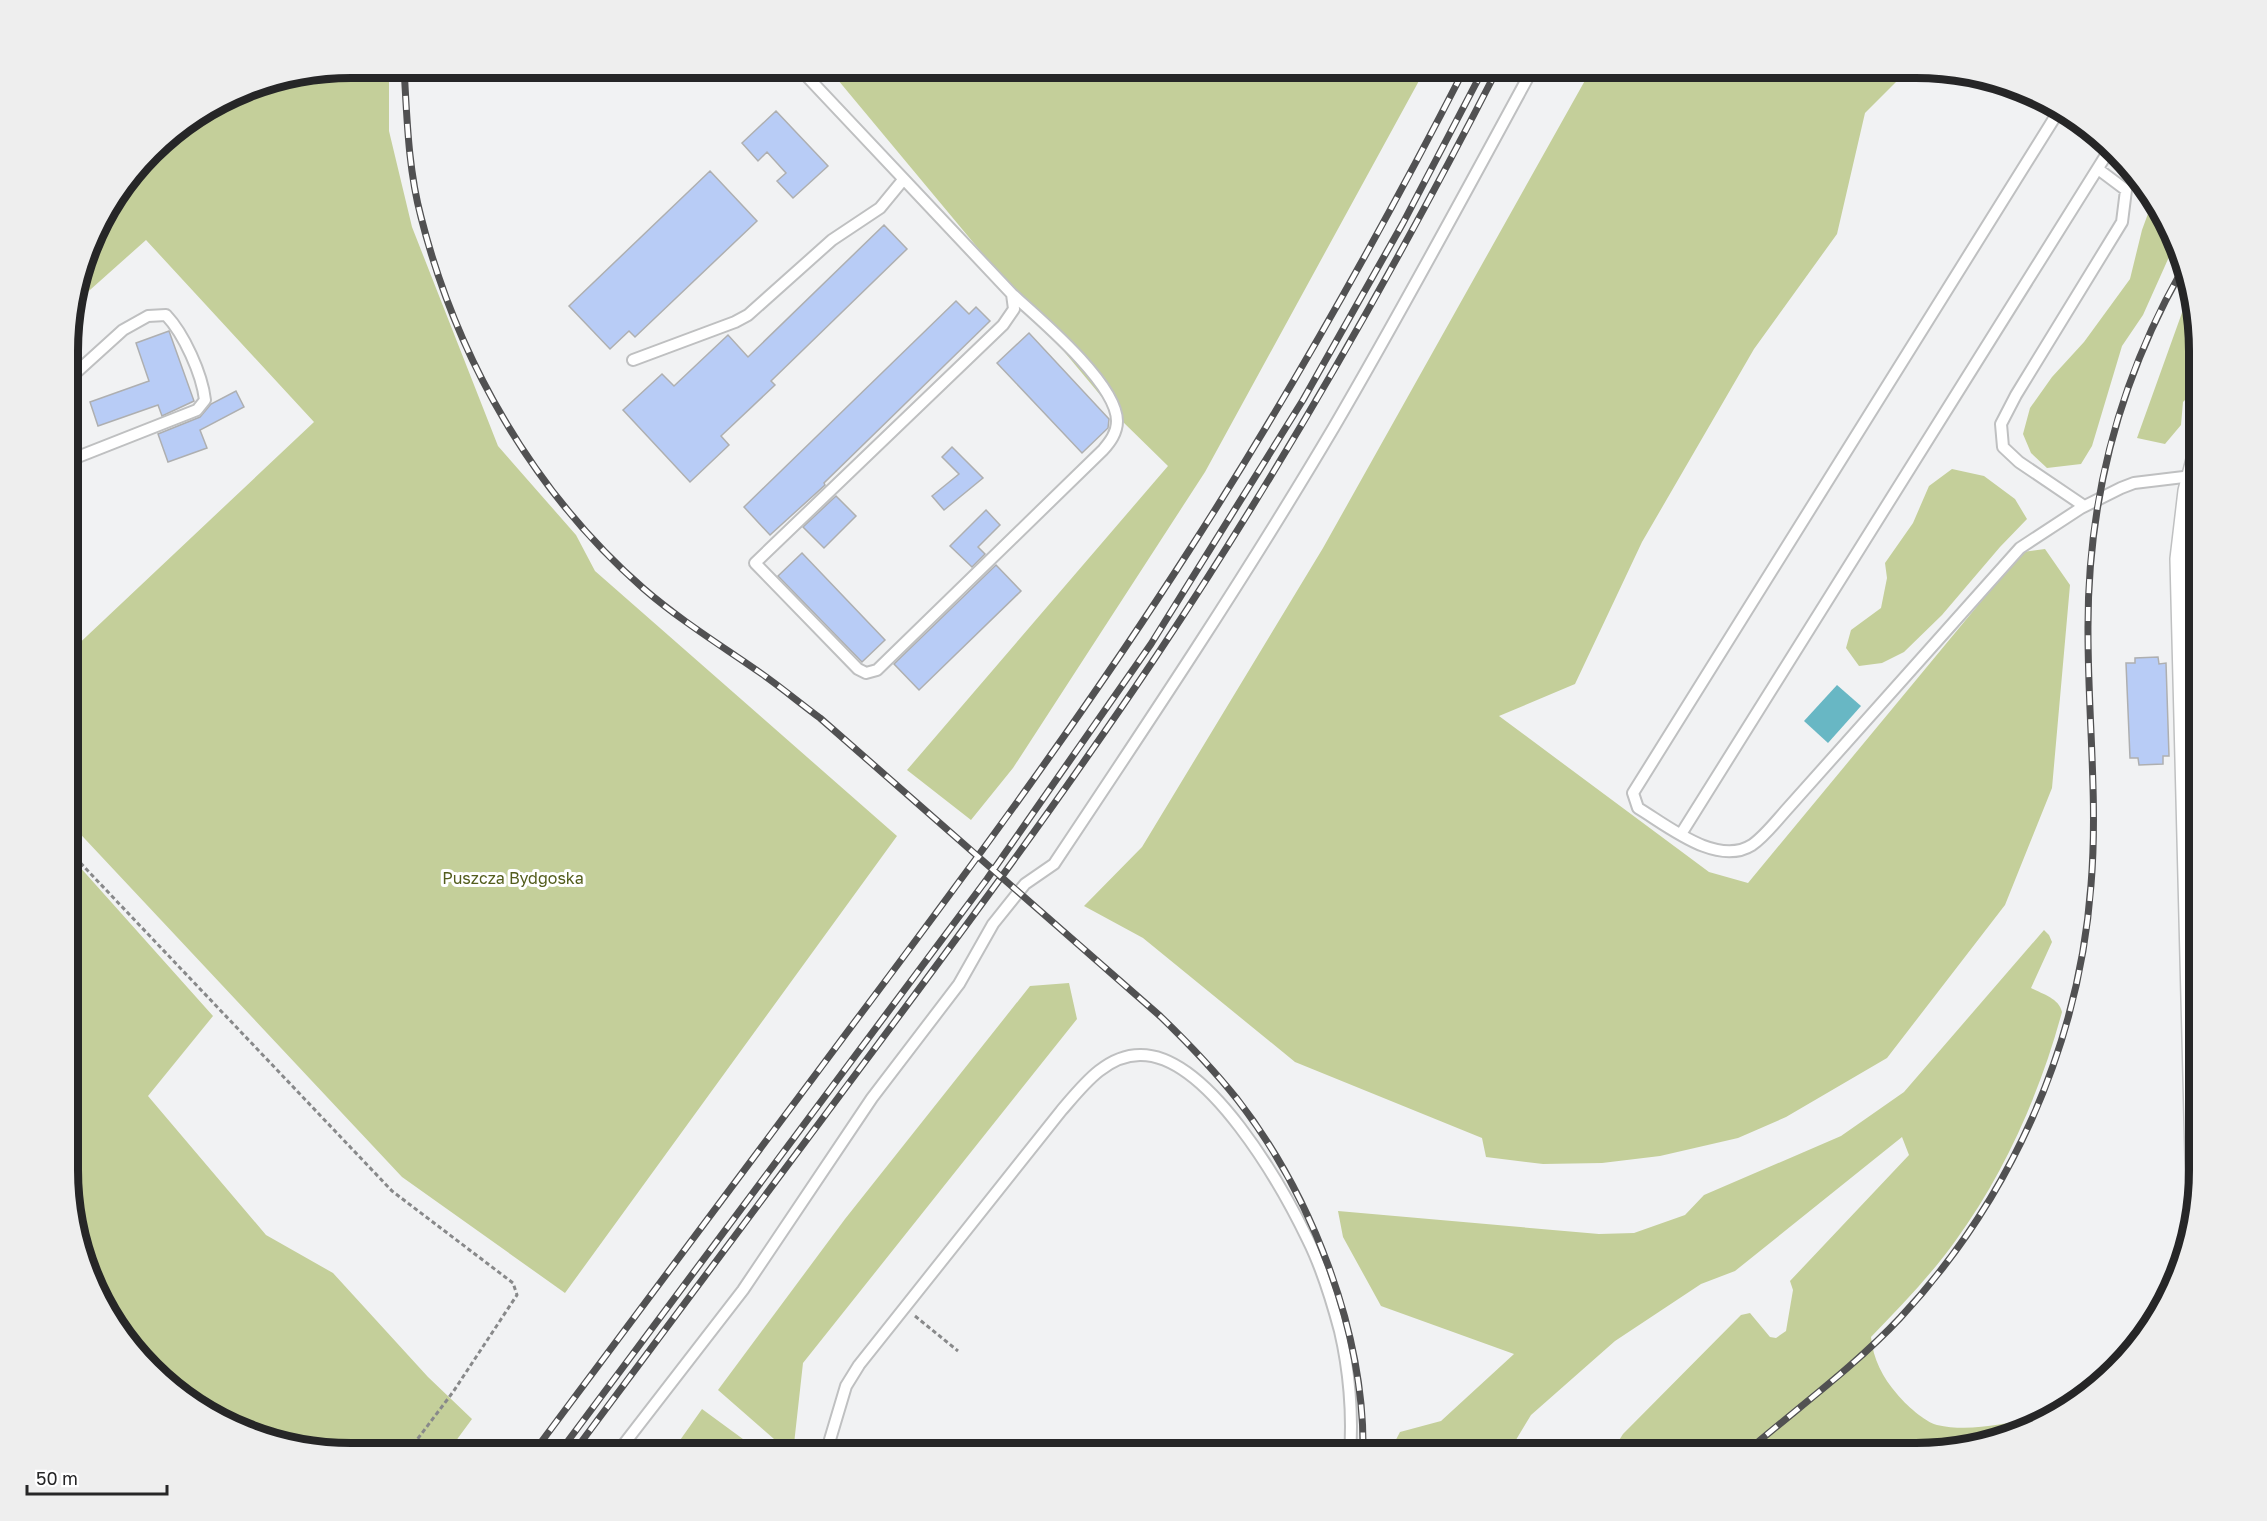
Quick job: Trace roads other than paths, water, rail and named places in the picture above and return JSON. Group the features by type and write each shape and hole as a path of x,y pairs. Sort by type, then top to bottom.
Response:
{"street":[{"path":"2189,499 2181,559 2189,878"}],"lane":[{"path":"808,78 1012,294 1054,331 1100,383 1113,403 1117,422 1114,435 1103,450 877,670 866,673 858,669 755,563 1004,325 1014,309 1012,294"},
{"path":"625,1443 743,1290 872,1098 959,984 993,924 1025,884 1054,864 1196,652 1333,428 1452,218 1528,78"},
{"path":"2055,117 1633,793 1638,808 1708,849 1729,853 1753,845 2020,548 2084,506 2134,483 2189,476"},
{"path":"1682,834 2106,155"},
{"path":"2084,506 2019,462 2003,447 2001,424 2016,395 2122,222 2126,190 2098,169"},
{"path":"633,360 748,315 832,240 880,208 903,180"},
{"path":"78,371 123,330 148,316 166,315 178,327 204,389 205,400 197,410 78,457"},
{"path":"829,1443 846,1386 859,1365 905,1307 1092,1075 1121,1059 1140,1055 1166,1061 1190,1073 1216,1098 1263,1158 1309,1241 1340,1332 1352,1423 1351,1443"}],"water":[{"path":"1837,685 1861,706 1828,743 1804,721"}],"railway":[{"path":"405,78 413,180 436,270 455,321 478,372 504,420 534,466 567,510 604,551 644,589 687,623 769,679 820,718 1160,1016 1228,1088 1264,1137 1288,1177 1310,1221 1328,1266 1344,1313 1355,1360 1363,1443"},
{"path":"540,1443 945,901 1151,609 1227,491 1299,372 1401,191 1460,78"},
{"path":"566,1443 987,879 1151,644 1303,400 1403,223 1479,78"},
{"path":"580,1443 976,912 1086,759 1157,655 1249,512 1336,366 1419,218 1493,78"},
{"path":"1757,1443 1863,1354 1900,1318 1939,1272 1975,1223 2006,1172 2032,1118 2054,1062 2072,1004 2084,945 2091,885 2093,822 2088,664 2089,585 2100,492 2110,446 2139,358 2179,276"}],"park label":[{"name":"Puszcza Bydgoska","path":"513,878"}]}
